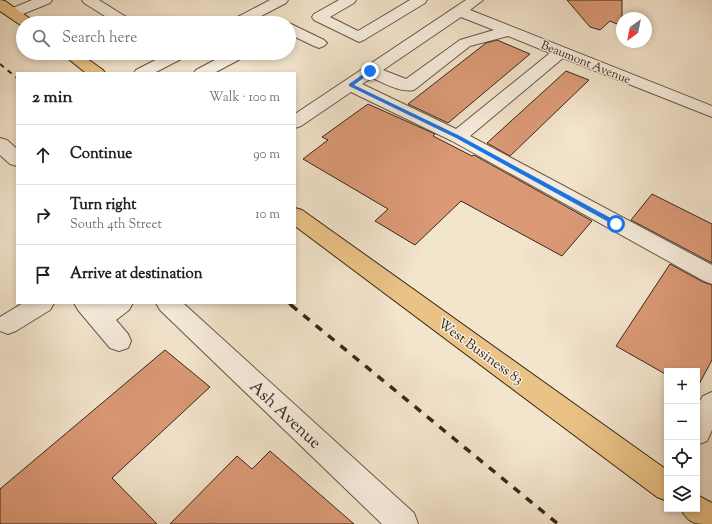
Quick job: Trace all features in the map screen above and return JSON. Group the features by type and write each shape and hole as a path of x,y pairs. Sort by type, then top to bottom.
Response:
{"main road":[{"path":"0,4 17,16"},
{"path":"79,60 96,72"},
{"name":"West Business 83","path":"296,216 664,485"},
{"path":"700,512 712,521"}],"street":[{"path":"13,13 45,0"},
{"path":"89,0 115,16"},
{"path":"251,16 281,0"},
{"path":"349,0 319,17 359,37 420,0"},
{"path":"296,121 476,0"},
{"name":"Beaumont Avenue","path":"459,11 712,112"},
{"path":"296,29 324,19"},
{"path":"296,31 319,43"},
{"path":"370,71 408,86 465,43 509,32"},
{"path":"458,137 561,52"},
{"path":"144,72 166,60"},
{"path":"204,72 227,60"},
{"path":"350,85 458,137 712,275"},
{"path":"0,144 16,159"},
{"path":"8,324 40,304"},
{"path":"117,304 93,310 119,341"},
{"name":"Ash Avenue","path":"169,304 403,524"},
{"path":"700,426 712,404"}],"building":[{"path":"567,0 622,0 622,12 616,12 616,24 610,21 600,30 590,27"},
{"path":"497,40 530,54 448,123 408,104 486,43"},
{"path":"566,71 589,80 510,156 487,143"},
{"path":"368,104 435,134 433,136 472,156 474,155 592,221 562,256 461,201 415,245 375,221 388,209 303,159 328,140 322,137"},
{"path":"652,194 712,224 712,263 631,220"},
{"path":"670,264 703,282 712,285 712,360 700,382 700,368 664,368 664,373 616,346"},
{"path":"165,350 210,387 112,478 157,524 0,524 0,489"},
{"path":"270,451 354,524 170,524 237,456 252,469"}],"railway":[{"path":"0,64 16,77"},
{"path":"291,305 558,524"}],"route":[{"path":"370,71 350,85 458,137 616,224"}]}
